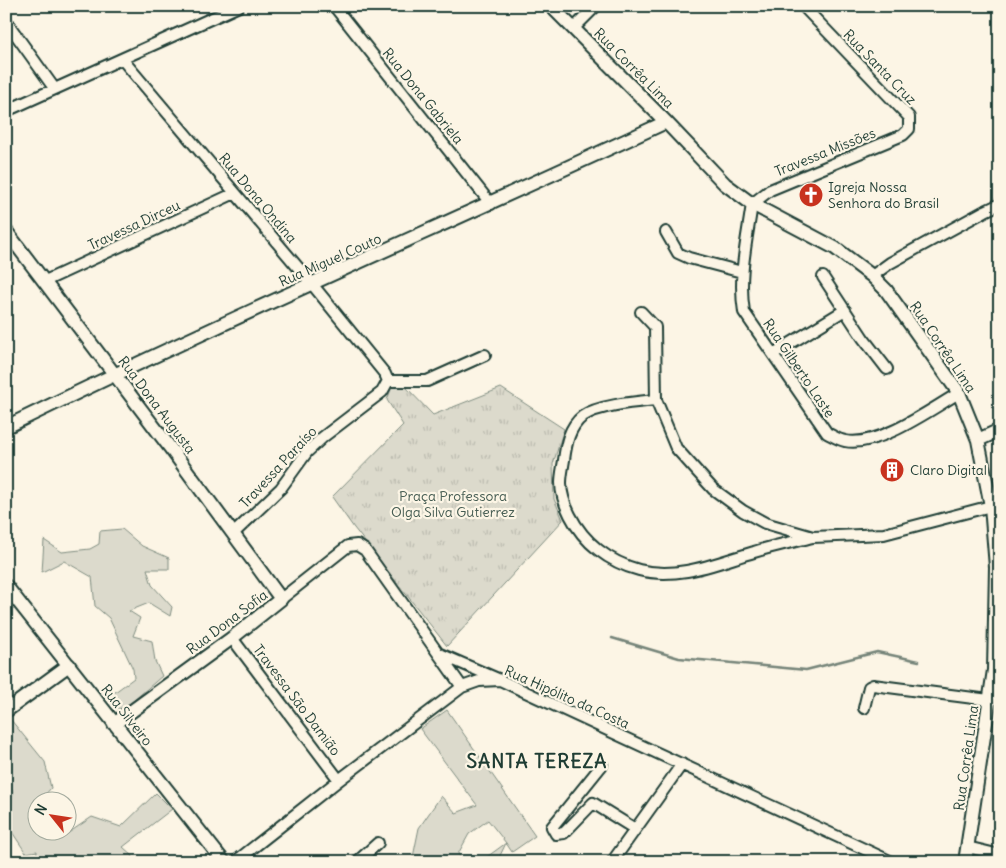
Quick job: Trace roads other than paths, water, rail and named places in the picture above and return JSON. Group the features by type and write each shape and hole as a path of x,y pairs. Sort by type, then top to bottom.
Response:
{"street":[{"path":"6,111 239,6"},
{"name":"Rua Dona Gabriela","path":"334,6 491,204"},
{"name":"Rua Corrêa Lima","path":"550,6 725,184 752,204 835,248 872,276 886,290 959,393 978,440 991,506 998,567 994,670 965,862"},
{"path":"573,28 596,6"},
{"name":"Rua Santa Cruz","path":"802,6 909,117 909,129"},
{"path":"6,21 54,88"},
{"name":"Rua Dona Ondina","path":"122,59 312,284 385,374 388,381"},
{"name":"Rua Miguel Couto","path":"6,427 114,373 491,204 666,122"},
{"name":"Travessa Missões","path":"752,204 770,190 904,135 909,129"},
{"name":"Travessa Dirceu","path":"45,281 235,193"},
{"name":"Rua Gilberto Laste","path":"752,204 742,272 741,294 744,312 827,434 845,441 863,442 882,437 959,393"},
{"path":"872,276 899,258 1000,204"},
{"name":"Rua Dona Augusta","path":"6,231 234,533 281,599"},
{"path":"666,232 678,253 688,258 742,272"},
{"path":"823,277 863,338 887,369"},
{"path":"774,354 845,310"},
{"path":"641,312 656,327 656,400 676,448 713,489 743,511 765,523 813,537"},
{"path":"388,381 428,381 485,355"},
{"name":"Travessa Paraíso","path":"234,533 281,488 307,452 323,437 382,392 388,381"},
{"path":"656,400 602,408 583,416 570,431 566,445 561,484 564,503 585,539 599,551 618,562 640,570 686,572 813,537 884,534 991,506"},
{"path":"978,440 1000,430"},
{"name":"Rua Dona Sofia","path":"114,724 232,638 348,546 357,545 365,550 439,654"},
{"name":"Rua Silveiro","path":"6,586 224,862"},
{"name":"Travessa São Damião","path":"232,638 339,780"},
{"path":"439,654 500,680"},
{"path":"439,654 462,688"},
{"path":"6,712 69,665"},
{"name":"Rua Hipólito da Costa","path":"235,862 339,780 462,688 479,681 500,680 892,862"},
{"path":"864,708 869,687 873,685 989,700"},
{"path":"612,862 682,764"},
{"path":"602,765 552,827 556,834 564,833 593,803 635,829"},
{"path":"357,862 378,843"},
{"path":"968,847 1000,854"}],"waterway":[{"path":"612,638 679,658 806,670 877,652 919,661"},
{"path":"727,858 731,862"}],"place":[{"name":"Igreja Nossa Senhora do Brasil","path":"811,195"},
{"name":"Claro Digital","path":"892,470"}],"district":[{"name":"SANTA TEREZA","path":"537,761"}],"park label":[{"name":"Praça Professora Olga Silva Gutierrez","path":"453,504"}]}
